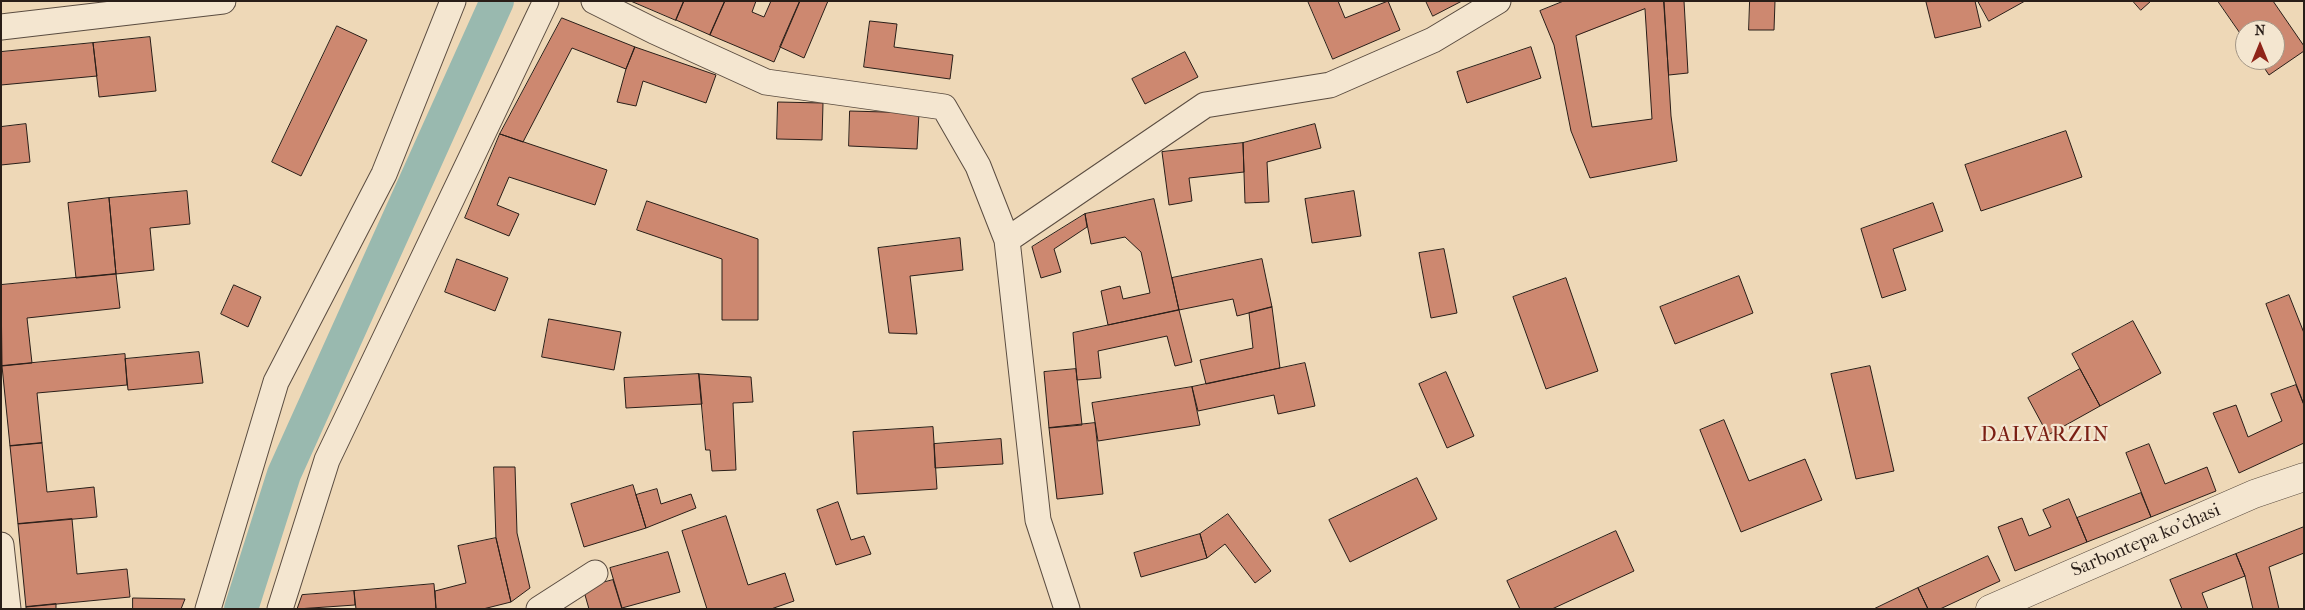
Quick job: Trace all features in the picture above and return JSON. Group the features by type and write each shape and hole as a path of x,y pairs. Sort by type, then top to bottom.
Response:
{"street":[{"path":"1,27 223,1"},
{"path":"208,609 276,382 384,174 453,1"},
{"path":"280,609 328,460 546,1"},
{"path":"594,1 654,31 766,82 944,108 978,166 1007,240 1038,520 1066,609"},
{"path":"1007,240 1205,105 1330,85 1433,40 1498,1"},
{"name":"Sarbontepa ko'chasi","path":"1990,609 2254,494 2304,477"},
{"path":"1,546 8,609"},
{"path":"539,609 595,573"}],"building":[{"path":"631,1 684,1 676,20"},
{"path":"684,1 725,1 710,35 676,20"},
{"path":"725,1 756,1 752,12 764,17 771,1 800,1 774,62 710,35"},
{"path":"800,1 828,1 804,58 780,47"},
{"path":"1308,1 1338,1 1345,18 1388,1 1400,30 1333,59"},
{"path":"1426,1 1462,1 1433,16"},
{"path":"1564,1 1664,1 1671,116 1677,161 1590,178 1571,131 1554,45 1540,11","holes":["1645,9 1652,119 1592,127 1576,36"]},
{"path":"1664,1 1684,1 1688,73 1669,75"},
{"path":"1750,1 1775,1 1774,30 1749,30"},
{"path":"1975,1 1981,27 1935,38 1926,2"},
{"path":"1978,1 2025,1 1989,21"},
{"path":"2133,1 2151,1 2141,10"},
{"path":"2218,1 2273,1 2304,46 2304,51 2285,64 2285,20 2235,20 2235,26"},
{"path":"562,18 635,47 626,69 572,48 523,142 500,134"},
{"path":"870,21 897,24 894,47 953,55 950,79 864,67"},
{"path":"337,26 367,40 301,176 272,162"},
{"path":"150,37 156,91 99,97 93,43"},
{"path":"93,43 97,76 1,85 1,52"},
{"path":"635,47 716,75 706,103 643,81 636,106 617,102 626,69"},
{"path":"1531,47 1541,78 1467,103 1457,72"},
{"path":"1185,52 1198,77 1145,104 1132,79"},
{"path":"2266,70 2276,70 2269,75"},
{"path":"778,102 823,103 822,140 777,139"},
{"path":"850,111 919,113 917,149 849,146"},
{"path":"26,124 30,162 1,165 1,127"},
{"path":"1315,124 1321,148 1267,162 1269,202 1245,203 1243,143"},
{"path":"2066,131 2082,177 1981,211 1965,165"},
{"path":"500,134 607,170 595,205 509,177 497,205 519,214 509,236 465,218"},
{"path":"1243,143 1244,172 1189,178 1192,201 1169,205 1162,152"},
{"path":"187,191 190,224 150,228 154,270 116,274 109,198"},
{"path":"1354,191 1361,236 1312,243 1305,199"},
{"path":"109,198 116,274 76,278 68,203"},
{"path":"1154,199 1179,310 1108,325 1101,291 1120,286 1123,299 1150,293 1141,252 1125,237 1091,244 1085,214"},
{"path":"647,201 758,239 758,320 722,320 722,259 637,230"},
{"path":"1933,203 1943,231 1893,249 1906,290 1882,298 1861,229"},
{"path":"1085,214 1087,227 1054,249 1061,272 1041,278 1032,247"},
{"path":"960,238 963,270 910,276 917,334 889,333 878,248"},
{"path":"1444,249 1457,313 1431,318 1419,253"},
{"path":"457,259 508,278 495,311 445,292"},
{"path":"1262,259 1272,307 1237,316 1233,299 1179,310 1172,278"},
{"path":"116,274 120,308 27,318 32,363 2,366 1,285"},
{"path":"1739,276 1753,313 1675,344 1660,307"},
{"path":"1566,278 1598,371 1546,389 1513,297"},
{"path":"234,285 261,297 248,327 221,314"},
{"path":"2289,295 2304,333 2304,405 2266,304"},
{"path":"1272,307 1280,368 1206,384 1200,360 1253,348 1249,313"},
{"path":"1179,310 1192,362 1175,366 1167,336 1098,351 1101,378 1077,380 1073,333"},
{"path":"549,319 621,332 614,370 542,357"},
{"path":"2133,321 2161,373 2100,406 2072,354"},
{"path":"199,352 203,383 128,390 125,359"},
{"path":"125,354 127,385 37,393 42,443 10,446 2,366"},
{"path":"1305,363 1315,406 1278,414 1274,395 1198,411 1192,387"},
{"path":"1870,366 1894,471 1856,479 1831,374"},
{"path":"1076,369 1082,425 1049,428 1044,372"},
{"path":"2080,369 2100,406 2048,435 2028,398"},
{"path":"1446,372 1474,436 1447,448 1419,384"},
{"path":"699,374 751,377 753,402 733,403 736,470 712,471 710,450 706,450"},
{"path":"699,374 702,404 626,408 624,378"},
{"path":"2296,385 2304,405 2304,443 2239,473 2213,413 2236,405 2248,437 2282,421 2271,394"},
{"path":"1192,387 1200,425 1098,441 1092,403"},
{"path":"1724,420 1749,481 1805,459 1822,500 1741,532 1700,430"},
{"path":"1095,423 1103,494 1057,499 1049,428"},
{"path":"933,427 937,489 857,494 853,432"},
{"path":"1001,439 1003,464 935,468 934,444"},
{"path":"42,443 47,492 94,487 97,517 18,524 10,446"},
{"path":"2149,444 2165,484 2207,467 2216,491 2151,517 2126,453"},
{"path":"494,467 515,467 517,533 530,588 511,602 496,538"},
{"path":"1417,478 1437,519 1350,562 1329,520"},
{"path":"633,485 646,528 584,547 571,504"},
{"path":"657,489 661,504 691,494 696,508 646,528 636,495"},
{"path":"2141,493 2151,517 2087,542 2077,518"},
{"path":"2069,499 2087,542 2015,571 1998,527 2022,518 2029,536 2051,527 2043,510"},
{"path":"838,502 851,540 864,536 871,554 836,565 817,510"},
{"path":"1228,514 1271,571 1255,583 1225,544 1207,558 1200,534"},
{"path":"726,516 748,585 785,573 794,601 771,609 707,609 682,531"},
{"path":"72,519 77,574 127,569 130,597 26,607 18,524"},
{"path":"2304,527 2304,553 2269,567 2279,609 2253,609 2245,576 2236,554"},
{"path":"1616,531 1634,571 1552,609 1520,609 1507,581"},
{"path":"1200,534 1207,558 1141,577 1134,553"},
{"path":"496,538 511,602 483,609 436,609 435,591 466,583 458,546"},
{"path":"668,552 680,592 622,608 610,568"},
{"path":"2236,554 2245,576 2202,593 2208,609 2182,609 2170,580"},
{"path":"1988,556 2000,581 1940,609 1928,609 1918,588"},
{"path":"613,580 622,609 589,609 583,588"},
{"path":"434,584 436,609 356,609 354,591"},
{"path":"1918,588 1928,609 1874,609"},
{"path":"354,591 355,605 297,609 302,595"},
{"path":"133,598 185,599 181,609 133,609"},
{"path":"56,604 56,609 26,609 26,607"}],"waterway":[{"path":"241,609 284,474 497,1"}],"district":[{"name":"DALVARZIN","path":"2045,436"}]}
